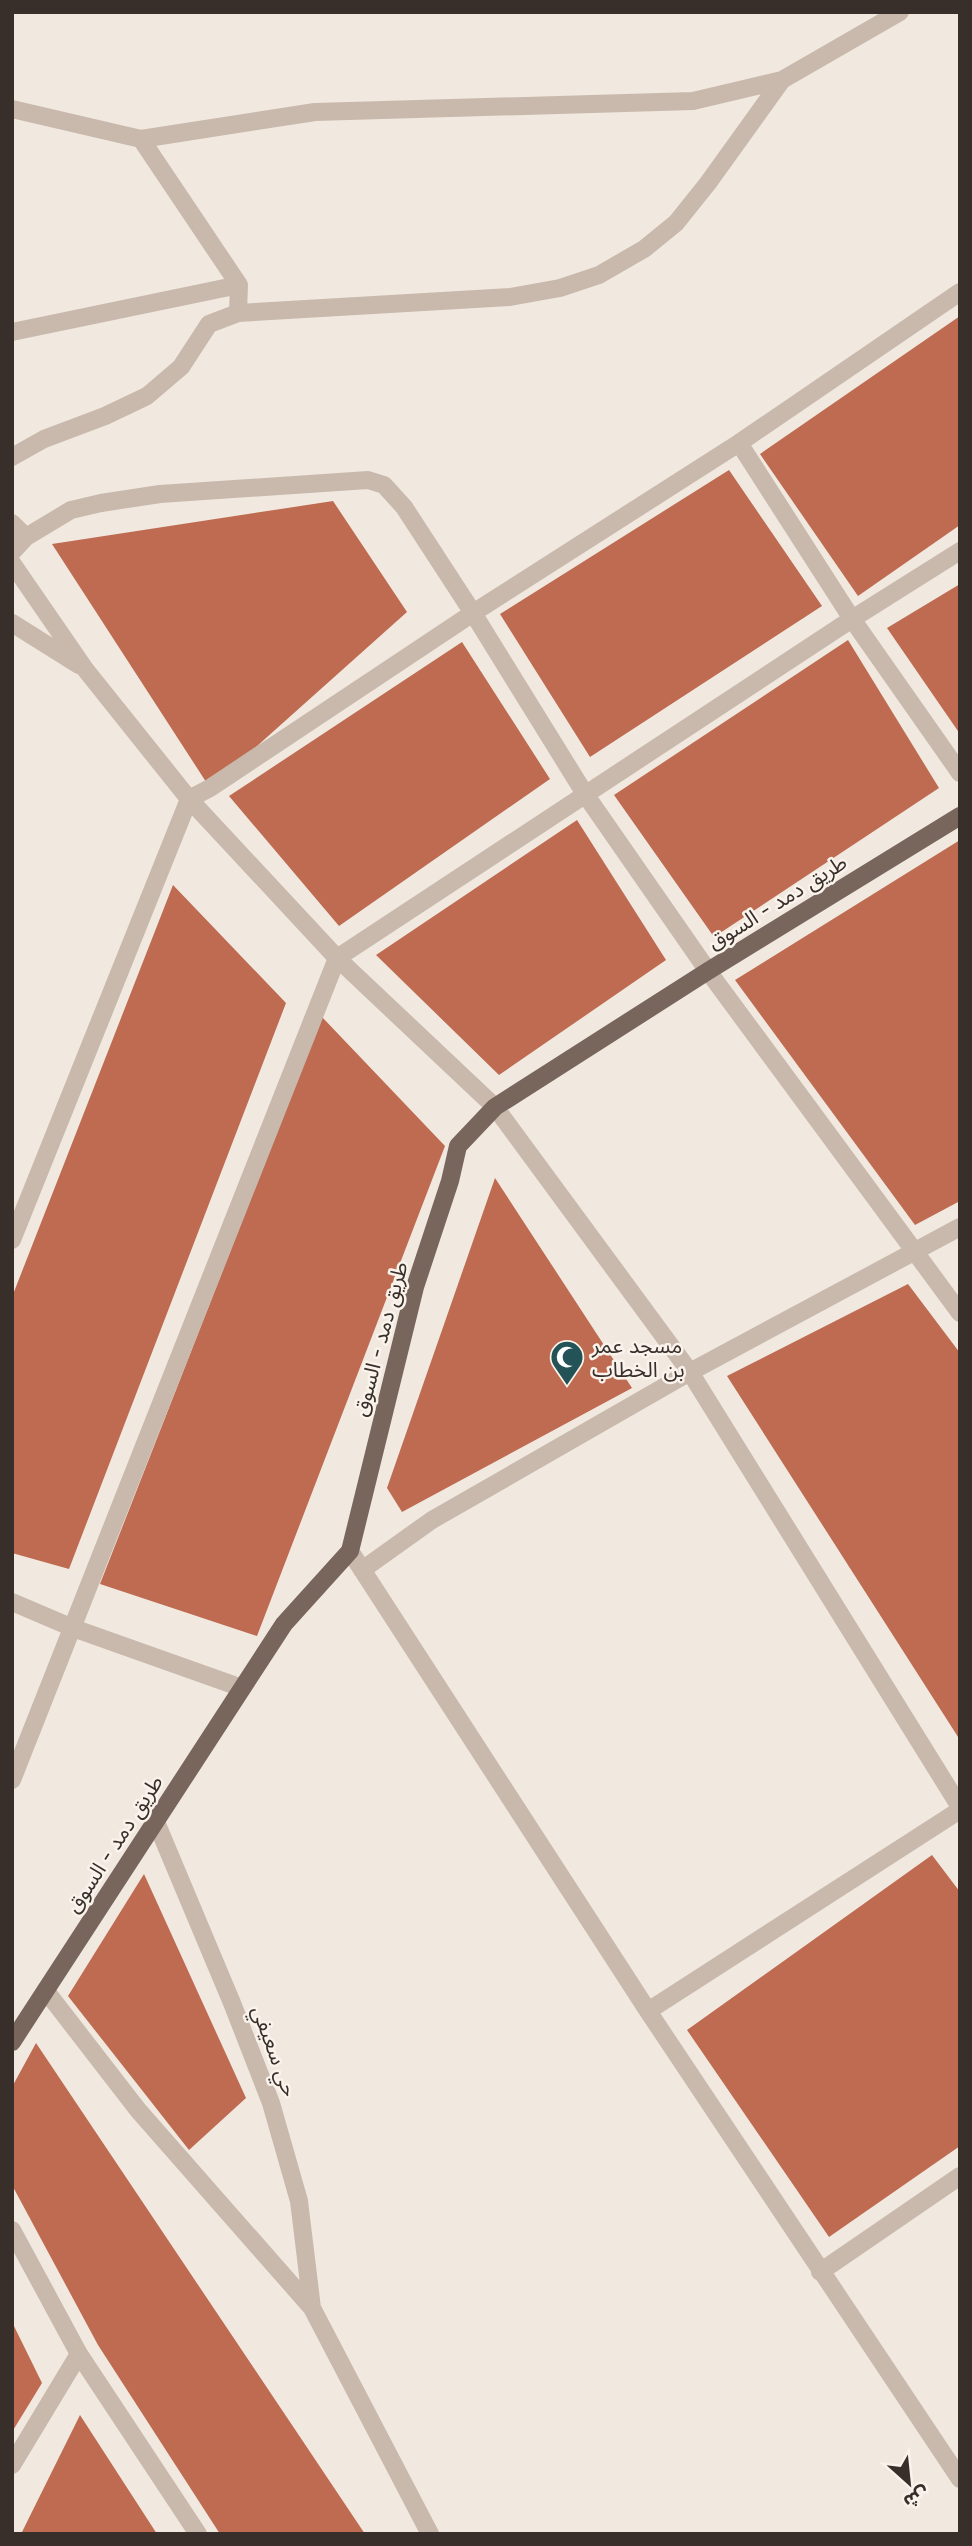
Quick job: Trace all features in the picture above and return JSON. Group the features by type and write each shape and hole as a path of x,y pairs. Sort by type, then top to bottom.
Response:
{"main road":[{"name":"طريق دمد - السوق","path":"12,2042 284,1623 350,1551 415,1287 450,1181 458,1146 495,1107 708,971 960,816"}],"street":[{"path":"12,109 141,139 315,112 693,101 782,80 900,12"},
{"path":"12,457 44,439 105,416 147,396 181,367 209,324 238,313 510,297 560,288 599,275 644,249 676,223 782,80"},
{"path":"141,139 239,285 238,313"},
{"path":"12,332 239,285"},
{"path":"12,1240 189,799 739,443 960,292"},
{"path":"739,443 852,619 960,773"},
{"path":"12,552 26,537 71,510 101,503 160,494 368,480 384,485 404,507 585,794 708,971 960,1313"},
{"path":"12,523 26,537"},
{"path":"12,1780 337,958 852,619 960,551"},
{"path":"12,563 85,669 189,799 337,958 495,1107 690,1372 960,1808 648,2011"},
{"path":"12,623 85,669"},
{"path":"362,1570 432,1520 690,1372 960,1227"},
{"path":"350,1551 648,2011 960,2479"},
{"path":"12,1602 73,1628 242,1688"},
{"name":"حي سعيفي","path":"156,1822 233,2003 271,2103 299,2201 312,2308"},
{"path":"46,1990 138,2110 312,2308 430,2534"},
{"path":"820,2272 960,2176"},
{"path":"12,2230 79,2354 198,2534"},
{"path":"12,2465 79,2354"}],"building":[{"path":"960,316 960,525 858,596 760,454"},
{"path":"729,470 822,606 590,757 500,614"},
{"path":"333,501 407,612 210,788 52,544"},
{"path":"960,584 960,734 887,628"},
{"path":"848,640 939,788 714,937 614,795"},
{"path":"462,642 550,779 339,926 229,796"},
{"path":"577,820 666,960 499,1075 376,955"},
{"path":"960,840 960,1201 915,1225 735,980"},
{"path":"173,885 286,1003 69,1569 12,1553 12,1297"},
{"path":"322,1017 445,1146 257,1636 100,1584"},
{"path":"495,1178 632,1388 402,1512 387,1488"},
{"path":"908,1284 960,1353 960,1740 727,1376"},
{"path":"932,1855 960,1892 960,2146 829,2237 687,2030"},
{"path":"144,1874 246,2098 189,2150 68,1996"},
{"path":"36,2043 365,2534 220,2534 98,2345 12,2185 12,2087"},
{"path":"12,2322 42,2383 12,2432"},
{"path":"80,2415 157,2534 21,2534"}],"place":[{"name":"مسجد عمر بن الخطاب","path":"567,1387"}]}
